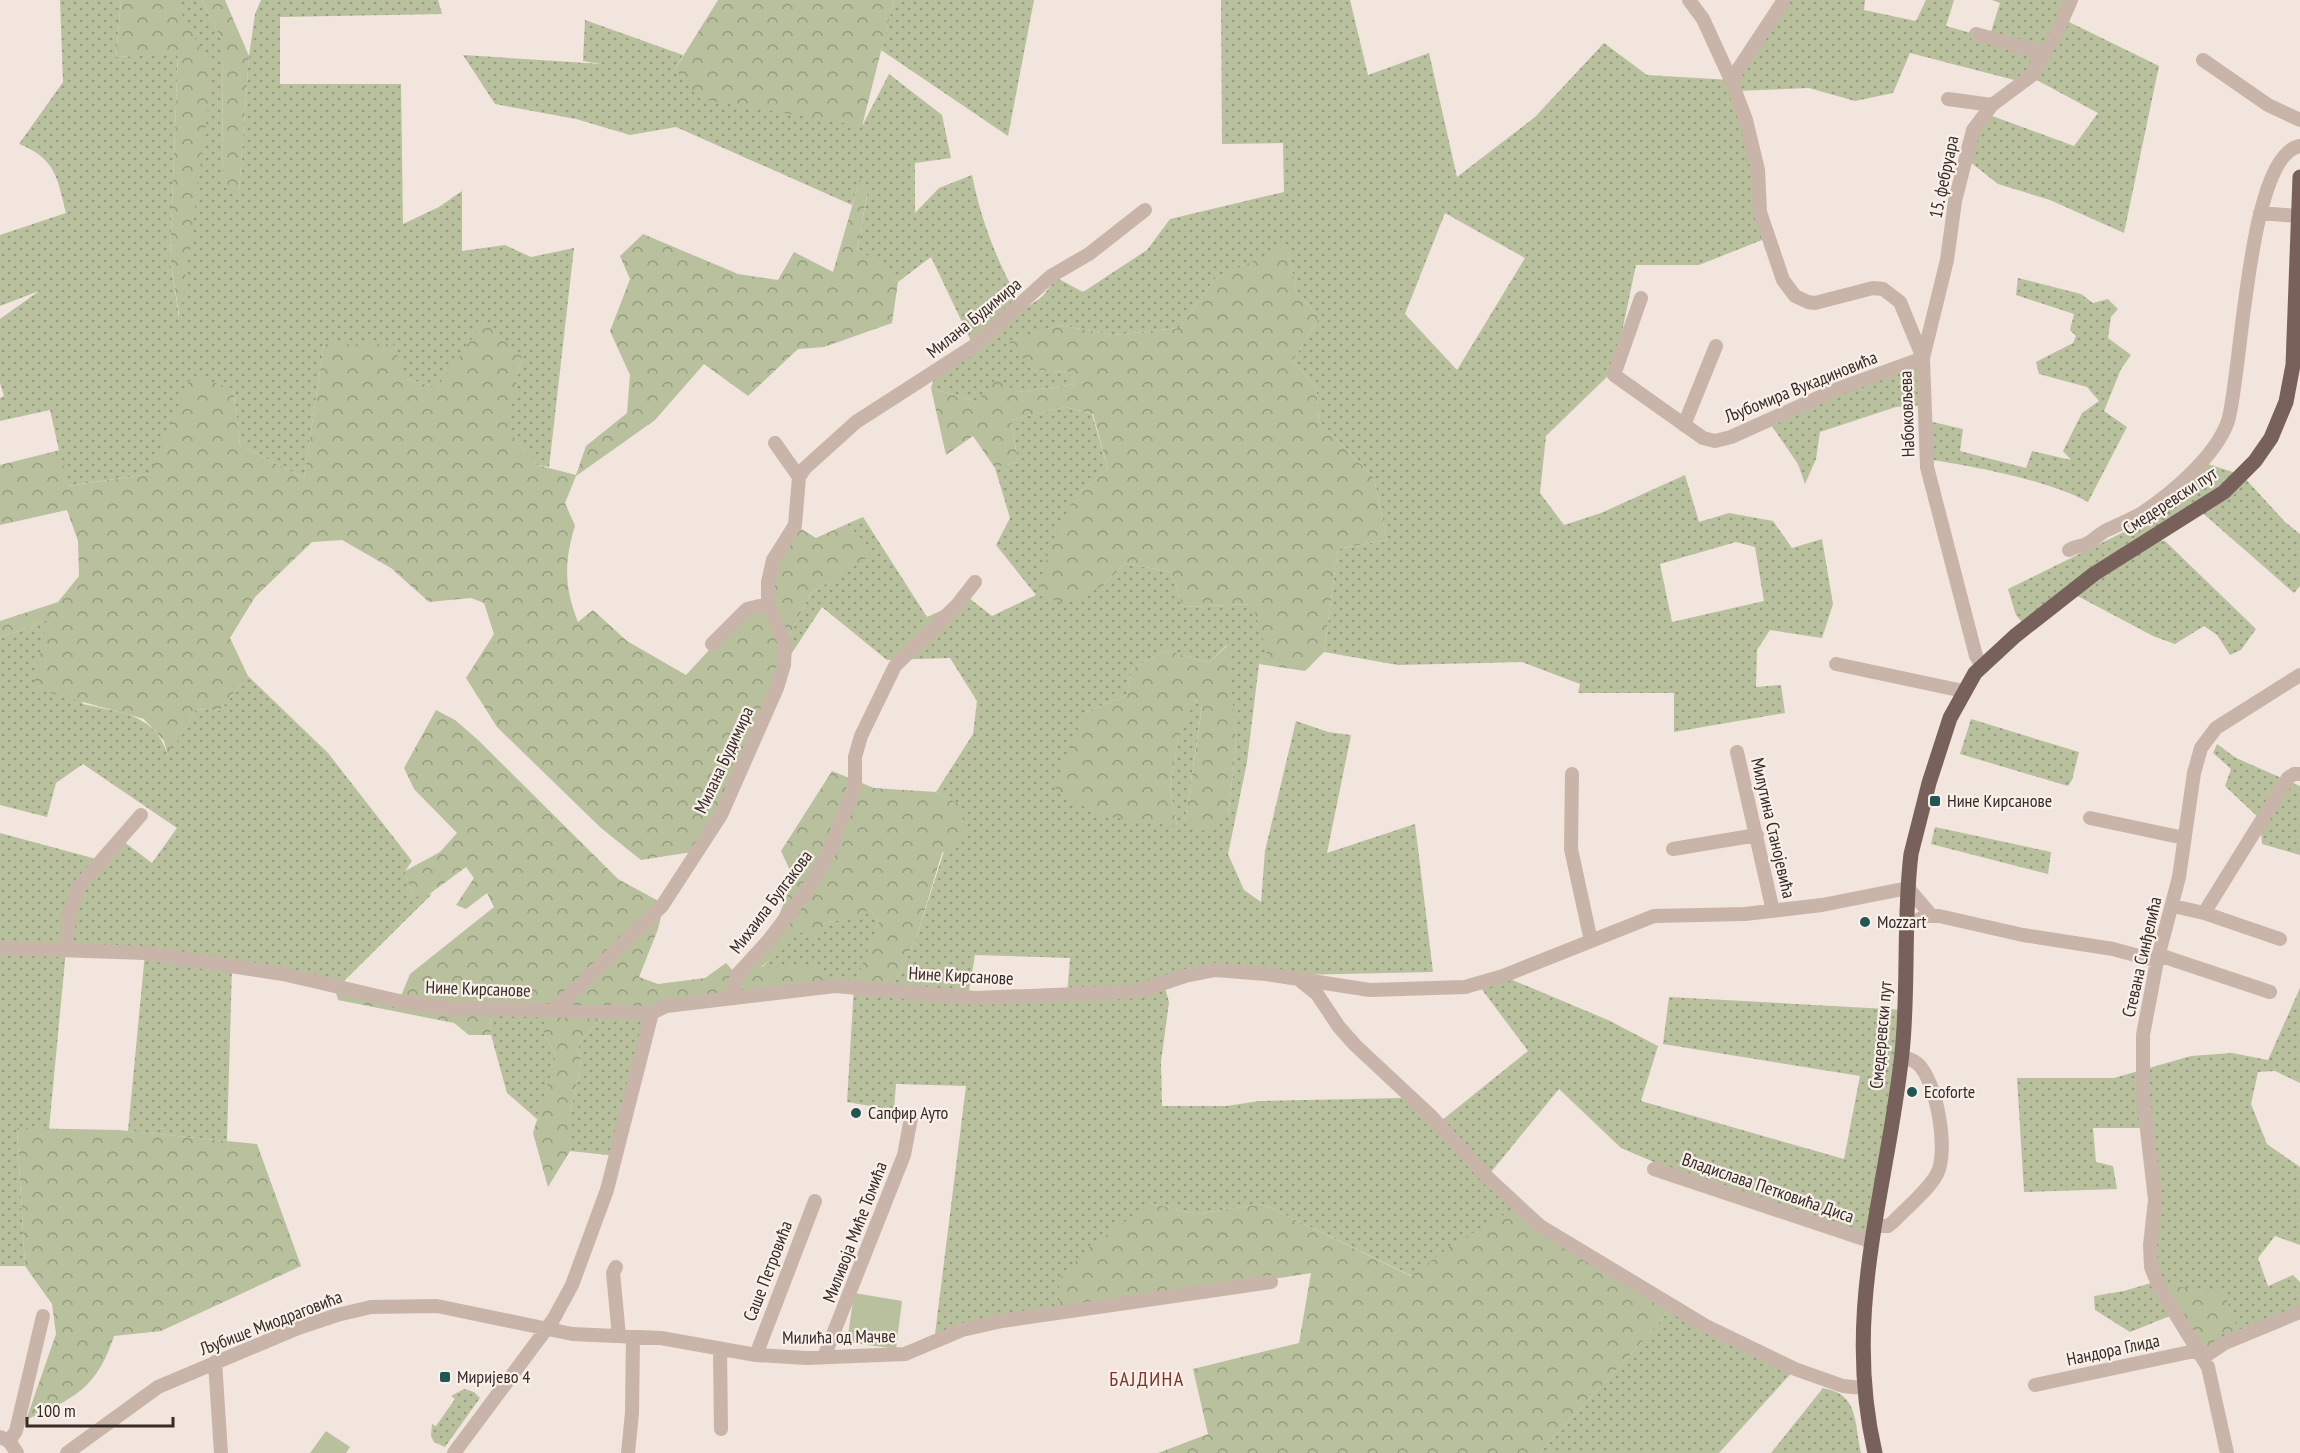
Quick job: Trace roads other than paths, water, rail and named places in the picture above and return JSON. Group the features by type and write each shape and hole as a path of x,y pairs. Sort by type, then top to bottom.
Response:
{"main road":[{"name":"Смедеревски пут","path":"1875,1453 1864,1388 1863,1308 1870,1241 1901,1057 1908,888 1917,823 1942,742 1963,691 1982,666 2083,582 2216,497 2255,461 2277,427 2289,389 2294,350 2300,177"}],"street":[{"name":"Набоковљева","path":"1689,0 1703,19 1731,80 1754,148 1758,170 1760,212 1778,270 1789,289 1801,300 1815,303 1873,288 1883,289 1900,302 1923,358 1927,467 1976,656 1982,666"},
{"path":"1731,80 1784,0"},
{"name":"15. фебруара","path":"1923,358 1947,260 1955,201 1973,130 1992,105 2031,76 2070,0"},
{"path":"1976,34 2044,53"},
{"path":"2203,60 2268,105 2300,120"},
{"path":"1948,99 1992,105"},
{"name":"Смедеревски пут","path":"2069,550 2085,544 2142,512 2190,475 2223,432 2230,412 2242,312 2260,213 2281,158 2289,150 2300,146"},
{"name":"Милана Будимира","path":"554,1010 662,906 721,815 777,688 784,665 785,644 768,604 768,582 773,560 795,525 799,477 824,448 856,422 974,346 1051,276 1089,254 1145,210"},
{"path":"2260,213 2298,216"},
{"name":"Љубомира Вукадиновића","path":"1641,298 1614,375 1703,438 1722,439 1840,388 1923,358"},
{"path":"1684,425 1716,346"},
{"path":"775,443 799,477"},
{"name":"Михаила Булгакова","path":"731,997 737,975 768,941 807,890 829,852 855,785 855,758 861,736 896,666 957,605 975,582"},
{"path":"712,644 747,609 768,604"},
{"path":"1836,664 1963,691"},
{"name":"Стевана Синђелића","path":"2227,1453 2202,1354 2159,1287 2150,1257 2155,1200 2142,1066 2146,1015 2158,958 2173,906 2194,773 2204,741 2216,728 2300,675"},
{"name":"Милутина Станојевића","path":"1737,752 1773,911"},
{"path":"1572,774 1571,849 1592,941"},
{"path":"2204,913 2288,778 2300,774"},
{"path":"66,950 69,916 79,886 141,815"},
{"path":"2090,818 2184,838"},
{"path":"1673,849 1757,835"},
{"path":"1908,888 1931,915"},
{"name":"Нине Кирсанове","path":"0,948 145,953 273,972 418,1005 554,1010 652,1012 666,1006 818,987 855,986 1001,998 1140,991 1179,977 1215,970 1293,977 1370,990 1465,987 1503,976 1636,921 1661,914 1744,914 1773,911 1822,905 1908,888"},
{"path":"2173,906 2204,913 2280,939"},
{"path":"1907,926 1931,915 2023,935 2158,958 2270,992"},
{"path":"1293,977 1317,994 1339,1027 1355,1045 1430,1115 1487,1177 1540,1226 1706,1326 1796,1369 1843,1386 1864,1388"},
{"path":"454,1453 546,1329 572,1285 597,1221 617,1156 652,1012"},
{"path":"1873,1226 1888,1226 1893,1222 1938,1173 1941,1156 1939,1118 1925,1073 1916,1062 1901,1057"},
{"name":"Миливоја Миће Томића","path":"824,1358 904,1155 911,1118"},
{"name":"Владислава Петковића Диса","path":"1654,1168 1870,1241"},
{"name":"Саше Петровића","path":"756,1355 815,1201"},
{"path":"616,1267 614,1282 626,1336 632,1413 628,1453"},
{"name":"Милића од Мачве","path":"546,1329 661,1338 756,1355 824,1358 898,1355 962,1330 1002,1321 1270,1282"},
{"name":"Љубише Миодраговића","path":"68,1453 149,1392 215,1362 320,1320 355,1310 388,1305 437,1306 511,1319 546,1329"},
{"name":"Нандора Глида","path":"2035,1385 2202,1354 2300,1312"},
{"path":"9,1444 16,1431 44,1316"},
{"path":"720,1350 722,1429"},
{"path":"215,1362 221,1453"}],"place":[{"name":"Нине Кирсанове","path":"1935,801"},
{"name":"Mozzart","path":"1865,922"},
{"name":"Ecoforte","path":"1912,1092"},
{"name":"Сапфир Ауто","path":"856,1113"},
{"name":"Миријево 4","path":"445,1377"}],"district":[{"name":"БАЈДИНА","path":"1147,1379"}]}
